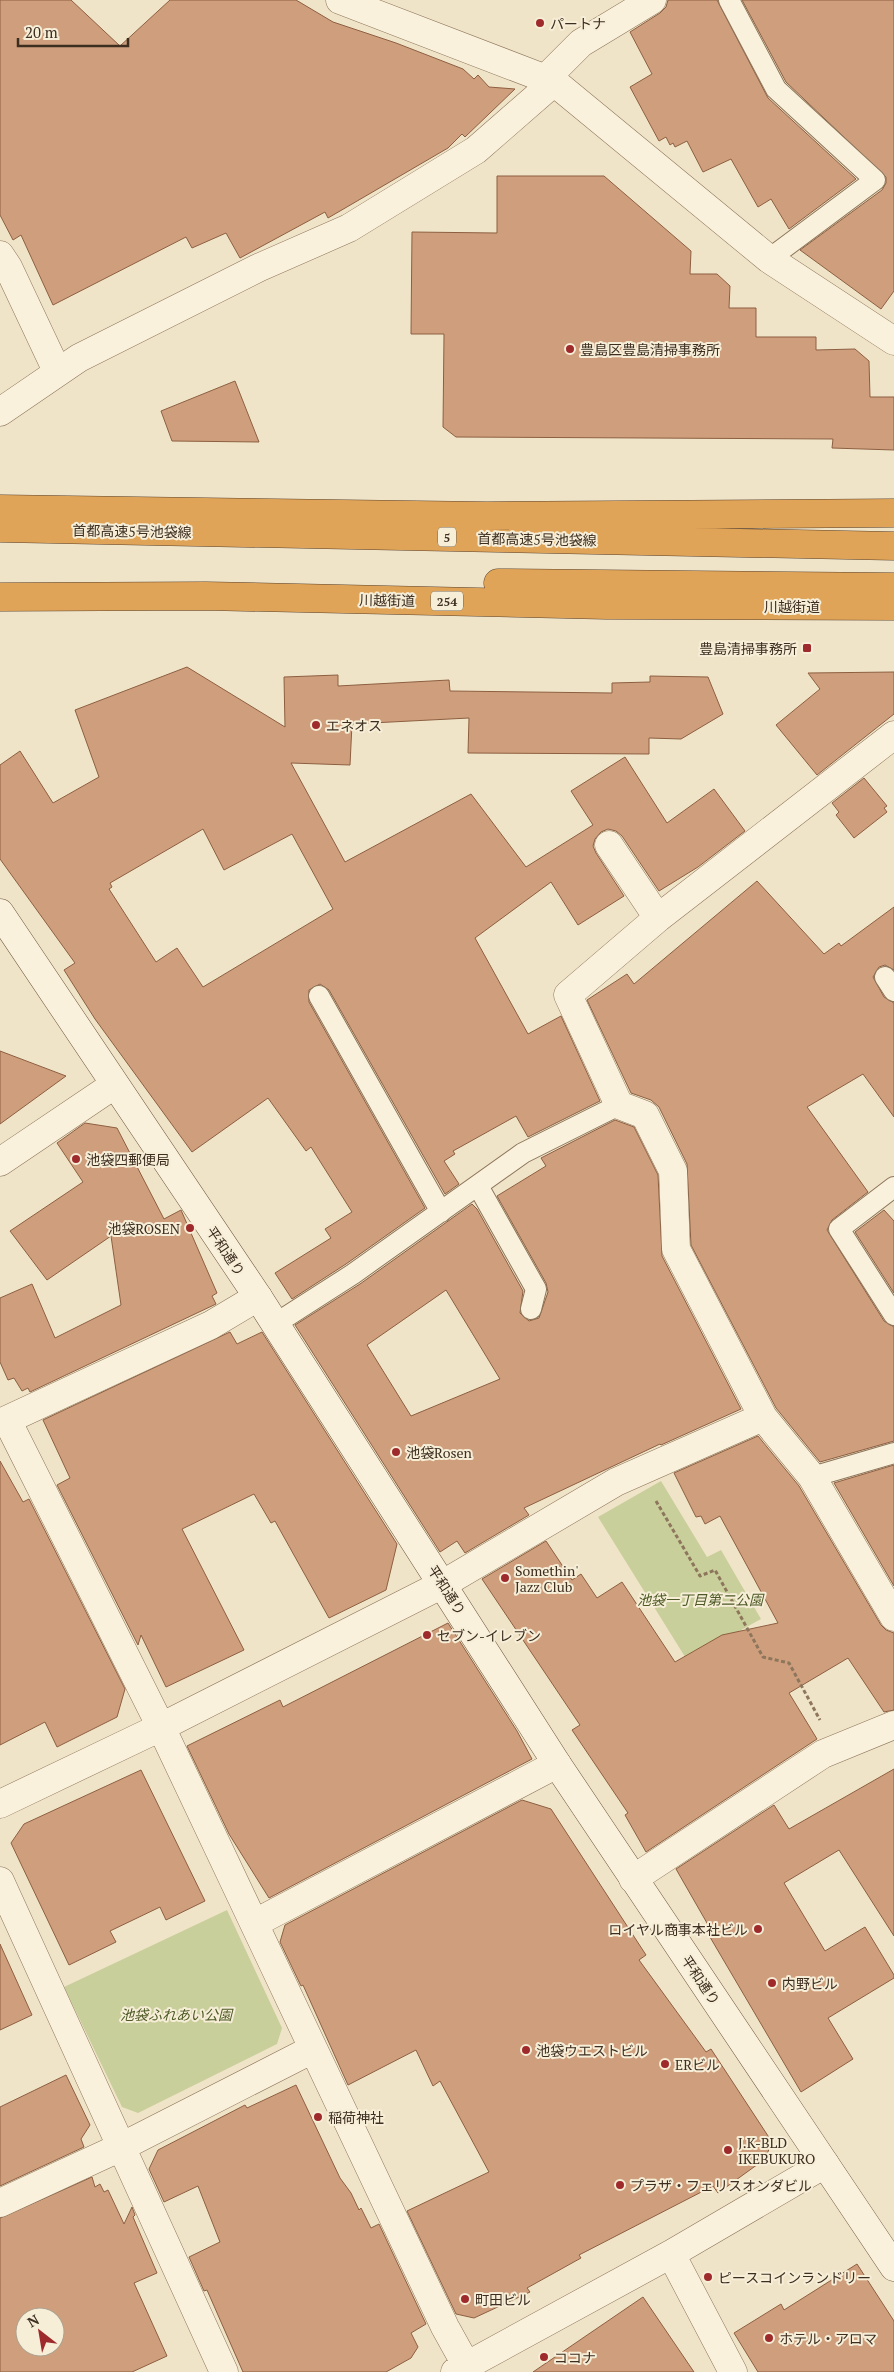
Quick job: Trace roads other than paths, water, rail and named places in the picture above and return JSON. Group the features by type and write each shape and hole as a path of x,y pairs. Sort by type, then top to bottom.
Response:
{"highway":[{"path":"0,509 487,516 894,513"},
{"name":"首都高速5号池袋線","path":"0,528 894,546"},
{"path":"0,579 894,587"},
{"name":"川越街道","path":"0,597 206,596 606,604 894,606"}],"street":[{"path":"340,0 550,80 769,259 894,340"},
{"path":"0,412 58,371 258,268 349,228 476,150 550,80 581,43 652,0"},
{"path":"0,254 8,266 58,371"},
{"path":"894,734 658,918 568,995 619,1105 645,1115 673,1171 676,1249 763,1417 812,1477 894,1617"},
{"path":"608,845 658,918"},
{"name":"平和通り","path":"0,913 258,1297 557,1764 894,2267"},
{"path":"0,1162 114,1085"},
{"path":"258,1297 210,1326 4,1421 161,1727 464,2370 671,2254 825,2164"},
{"path":"0,1804 161,1727 443,1584 616,1482 763,1417"},
{"path":"633,1879 823,1754 894,1725"},
{"path":"255,1923 557,1764"},
{"path":"0,1881 224,2372"},
{"path":"0,2203 121,2148 312,2049"},
{"path":"671,2254 732,2372"}],"lane":[{"path":"729,0 776,89 875,180 769,259"},
{"path":"319,996 441,1212"},
{"path":"275,1324 353,1274 523,1153 619,1105"},
{"path":"478,1186 536,1289 531,1309"},
{"path":"894,1187 839,1229 894,1315"},
{"path":"812,1477 894,1453"}],"place":[{"name":"パートナ","path":"540,23"},
{"name":"豊島区豊島清掃事務所","path":"570,349"},
{"name":"豊島清掃事務所","path":"807,648"},
{"name":"エネオス","path":"316,725"},
{"name":"池袋四郵便局","path":"76,1159"},
{"name":"池袋ROSEN","path":"190,1228"},
{"name":"池袋Rosen","path":"396,1452"},
{"name":"Somethin' Jazz Club","path":"505,1578"},
{"name":"セブン-イレブン","path":"427,1635"},
{"name":"ロイヤル商事本社ビル","path":"758,1929"},
{"name":"内野ビル","path":"772,1983"},
{"name":"池袋ウエストビル","path":"526,2050"},
{"name":"ERビル","path":"665,2064"},
{"name":"稲荷神社","path":"318,2117"},
{"name":"J.K-BLD IKEBUKURO","path":"728,2150"},
{"name":"プラザ・フェリスオンダビル","path":"620,2185"},
{"name":"ピースコインランドリー","path":"708,2277"},
{"name":"町田ビル","path":"465,2299"},
{"name":"ホテル・アロマ","path":"769,2338"},
{"name":"ココナ","path":"544,2357"}],"park label":[{"name":"池袋一丁目第二公園","path":"700,1599"},
{"name":"池袋ふれあい公園","path":"176,2014"}]}
